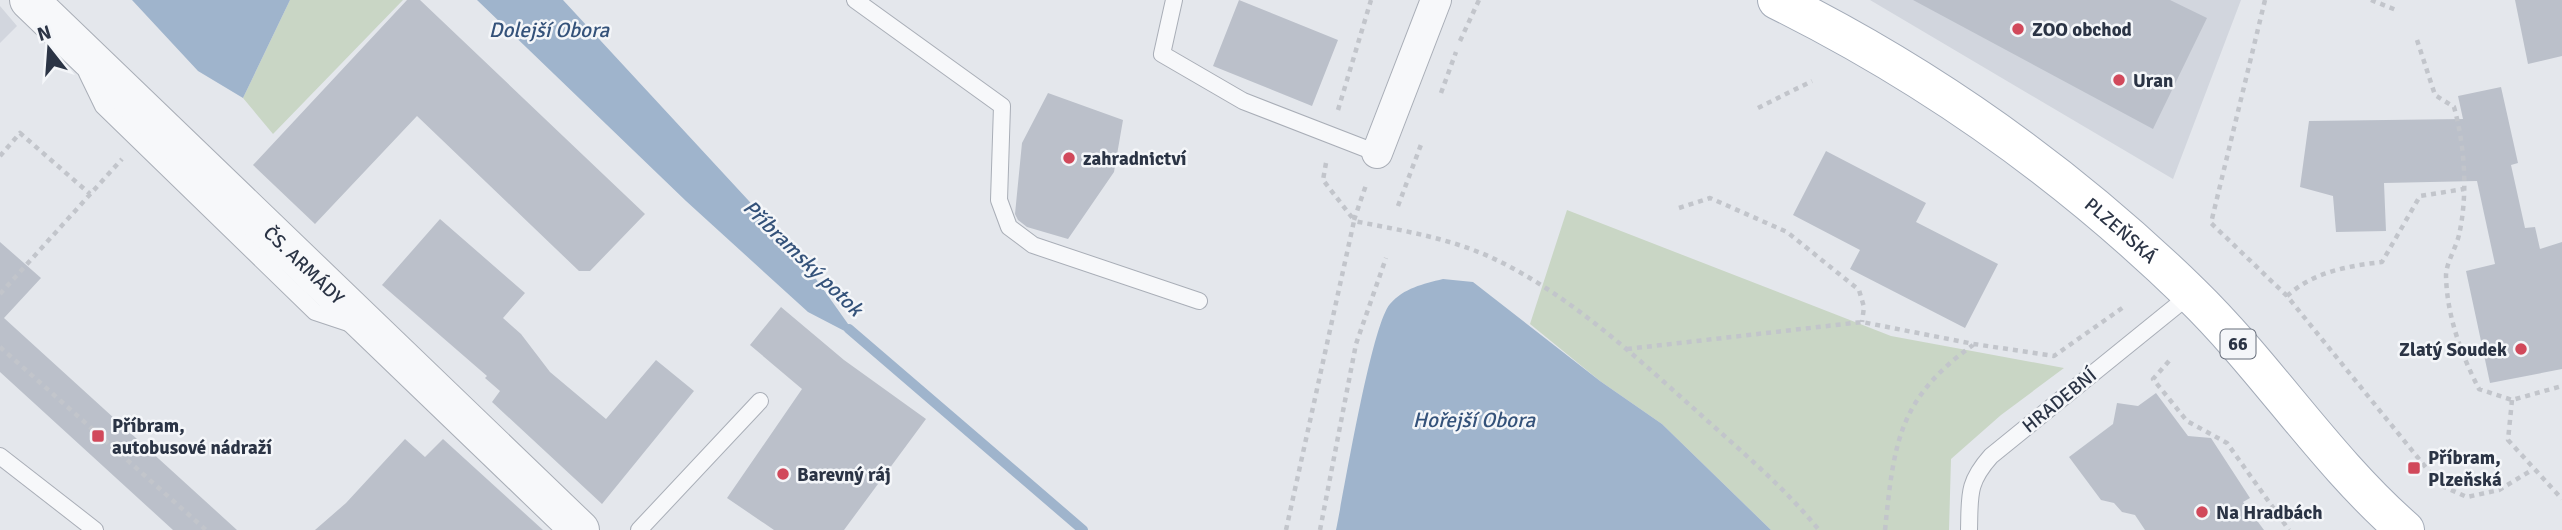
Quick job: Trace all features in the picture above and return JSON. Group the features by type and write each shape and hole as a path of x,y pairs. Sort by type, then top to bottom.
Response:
{"main road":[{"name":"PLZEŇSKÁ","path":"1777,0 1858,40 1960,103 2056,173 2191,294 2340,462 2405,530"}],"street":[{"name":"ČS. ARMÁDY","path":"29,0 370,331 580,530"},
{"path":"1377,153 1436,0"}],"lane":[{"path":"855,0 1002,106 999,200 1009,227 1033,245 1199,301"},
{"path":"1174,0 1163,54 1242,101 1377,153"},
{"path":"74,46 103,106 315,312 370,331"},
{"name":"HRADEBNÍ","path":"1969,530 1970,496 1975,474 1991,456 2191,294"},
{"path":"639,530 760,401"},
{"path":"0,456 96,530"}],"path":[{"path":"1441,93 1479,0"},
{"path":"2265,0 2211,223 2287,296 2440,485 2467,497 2499,490 2532,470"},
{"path":"2371,0 2396,10"},
{"path":"2417,40 2435,95 2454,107 2457,118 2464,189 2459,235 2446,274 2459,351 2479,389 2512,400 2562,386"},
{"path":"1758,108 1812,81"},
{"path":"0,156 20,133 90,194"},
{"path":"0,294 139,141"},
{"path":"1398,206 1422,142"},
{"path":"2287,296 2301,284 2347,266 2382,262 2420,196 2464,189"},
{"path":"1679,208 1710,198 1787,232 1860,290 1864,307 1862,322"},
{"path":"1286,530 1354,220 1444,240 1489,257 1542,287 1627,349 1791,496 1819,530"},
{"path":"1320,530 1356,344 1386,258"},
{"path":"1627,349 1862,322 1974,344 2054,356 2125,306"},
{"path":"1885,530 1892,466 1910,408 1941,368 1974,344"},
{"path":"0,347 206,530"},
{"path":"2169,361 2153,379 2187,421 2227,443 2290,530"},
{"path":"2512,400 2508,440 2532,470 2562,499"}],"shaded area":[{"path":"1870,0 2241,0 2173,179"},
{"path":"0,6 17,26 0,43"}],"green space":[{"path":"290,0 403,0 273,134 243,98"},
{"path":"1567,210 1891,336 2064,368 2001,415 1951,459 1949,530 1771,530 1662,424 1600,381 1530,324"}],"water":[{"path":"132,0 290,0 243,98 198,71"},
{"name":"Dolejší Obora","path":"477,0 563,0 799,255 858,338 808,312 686,201"},
{"name":"Hořejší Obora","path":"1443,279 1473,282 1600,381 1662,424 1771,530 1336,530 1367,375 1383,318 1390,304 1401,294 1414,287"}],"building":[{"path":"407,0 420,0 645,214 590,271 579,271 417,116 315,224 253,165"},
{"path":"1239,0 1338,40 1312,106 1213,66"},
{"name":"Uran","path":"1913,0 2170,0 2207,18 2153,129"},
{"path":"2515,0 2562,0 2562,56 2528,64"},
{"path":"2501,87 2518,163 2511,165 2525,228 2535,227 2540,249 2562,242 2562,369 2490,383 2466,271 2495,264 2477,181 2384,183 2386,231 2336,232 2333,196 2300,187 2309,121 2463,119 2458,96"},
{"name":"zahradnictví","path":"1048,93 1123,120 1114,172 1068,239 1027,227 1015,214 1022,143"},
{"path":"1826,151 1926,203 1916,222 1998,264 1965,328 1850,269 1860,250 1793,215"},
{"path":"440,219 525,293 503,318 521,334 550,372 606,419 656,360 694,391 602,504 492,402 500,391 485,378 487,376 382,285"},
{"path":"0,242 41,278 4,318 237,530 173,530 0,372"},
{"path":"781,307 844,360 926,419 844,530 774,530 727,498 802,389 750,345"},
{"path":"2156,393 2188,436 2211,438 2250,498 2243,502 2264,530 2145,530 2135,515 2122,512 2114,503 2101,500 2069,457 2113,424 2117,403 2138,406"},
{"path":"405,439 425,457 443,439 543,530 315,530 346,503"}],"waterway":[{"name":"Příbramský potok","path":"849,329 1083,530"}],"place":[{"name":"ZOO obchod","path":"2018,29"},
{"name":"Uran","path":"2119,80"},
{"name":"zahradnictví","path":"1069,158"},
{"name":"Zlatý Soudek","path":"2521,349"},
{"name":"Příbram, autobusové nádraží","path":"98,436"},
{"name":"Příbram, Plzeňská","path":"2414,468"},
{"name":"Barevný ráj","path":"783,474"},
{"name":"Na Hradbách","path":"2202,512"}]}
